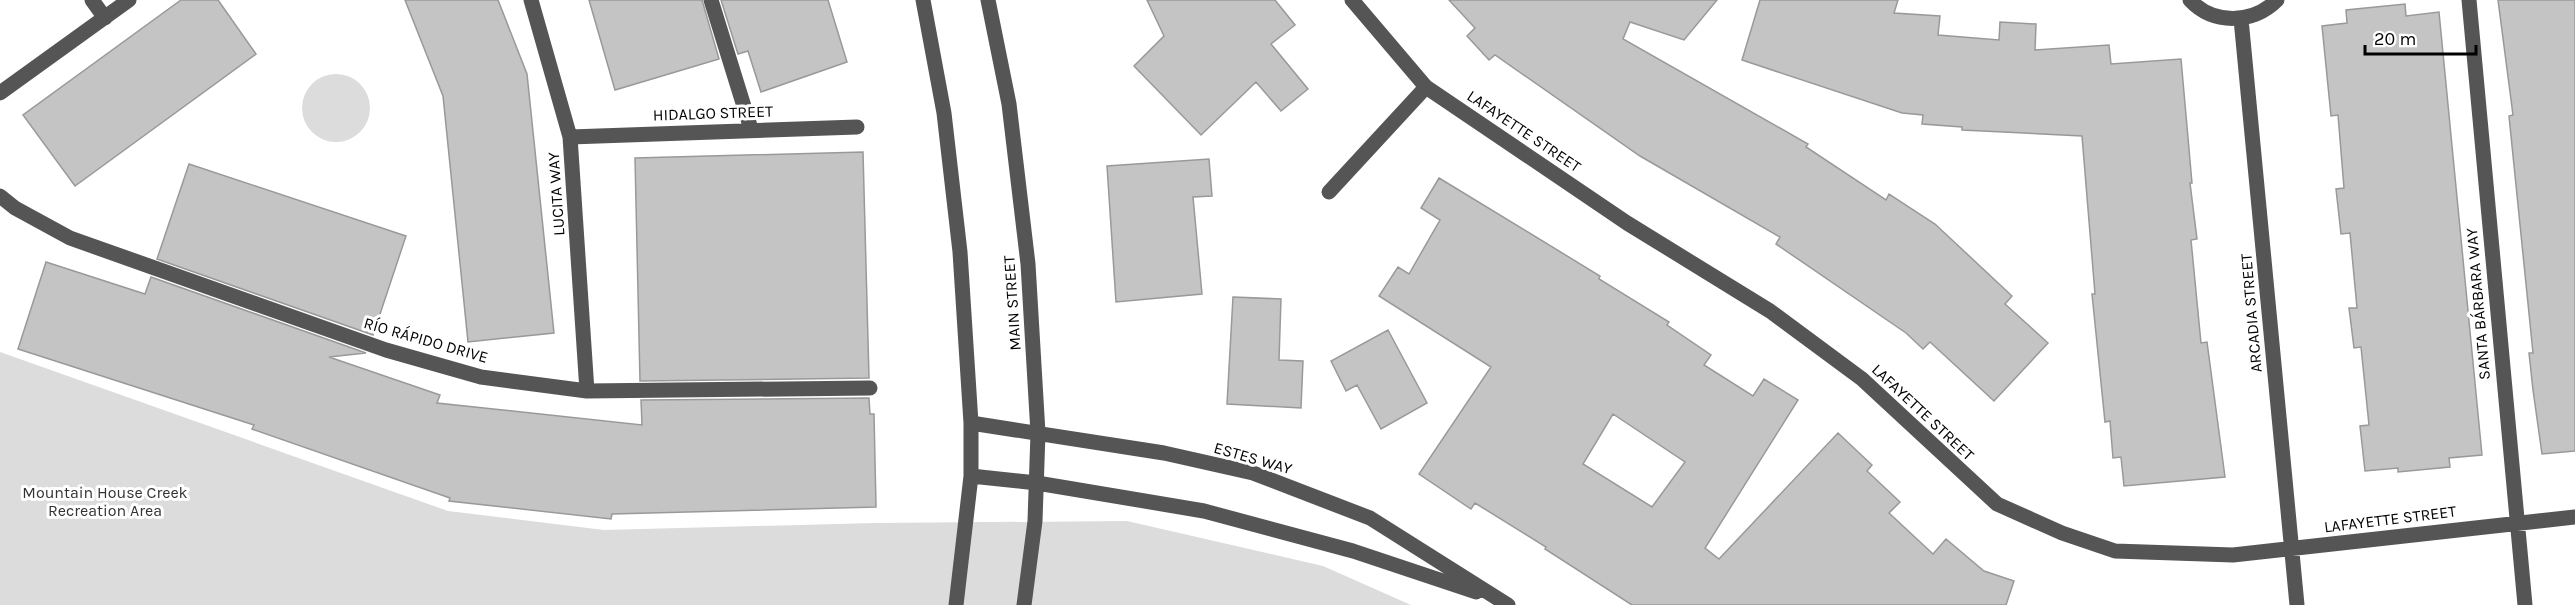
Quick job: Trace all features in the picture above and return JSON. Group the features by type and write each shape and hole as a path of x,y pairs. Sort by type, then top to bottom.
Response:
{"street":[{"path":"92,0 105,18"},
{"path":"0,93 129,0"},
{"name":"LUCITA WAY","path":"531,0 570,137 586,391"},
{"path":"711,0 751,129"},
{"path":"923,0 944,113 960,252 971,423 971,476 956,605"},
{"name":"MAIN STREET","path":"988,0 1009,104 1028,264 1038,433 1032,547 1024,605"},
{"name":"LAFAYETTE STREET","path":"1352,0 1426,87 1627,223 1770,311 1862,379 1997,504 2062,533 2115,551 2233,555 2575,517"},
{"path":"2190,0 2208,14 2241,19 2259,13 2277,0"},
{"name":"SANTA BÁRBARA WAY","path":"2469,0 2525,605"},
{"name":"ARCADIA STREET","path":"2241,19 2297,605"},
{"path":"1329,192 1426,87"},
{"name":"HIDALGO STREET","path":"570,137 857,127"},
{"name":"RÍO RÁPIDO DRIVE","path":"0,196 15,208 70,238 386,350 481,377 586,391 870,388"},
{"name":"ESTES WAY","path":"971,423 1164,453 1252,473 1370,518 1503,602"},
{"name":"ESTES WAY","path":"971,476 1037,483 1204,511 1353,551 1503,602"}],"green space":[{"path":"336,74 349,77 360,84 367,95 370,108 367,121 360,132 349,139 336,142 323,139 312,132 305,121 302,108 305,95 312,84 323,77"},
{"name":"Mountain House Creek Recreation Area","path":"0,352 448,511 604,530 874,523 1127,521 1323,566 1411,605 0,605"}],"building":[{"path":"181,0 218,0 256,54 75,186 23,115"},
{"path":"405,0 498,0 527,74 554,333 468,342 443,96"},
{"path":"589,0 702,0 719,59 615,90"},
{"path":"721,0 828,0 847,62 761,92 748,51 738,54"},
{"path":"1147,0 1275,0 1295,25 1271,44 1308,89 1281,111 1256,82 1201,135 1134,66 1164,36"},
{"path":"1449,0 1717,0 1684,40 1630,22 1623,39 1808,144 1806,147 1886,200 1889,194 1935,224 2012,296 2005,304 2048,343 1994,401 1930,342 1923,349 1906,333 1776,244 1780,237 1640,156 1495,55 1489,60 1467,36 1475,28"},
{"path":"1760,0 1898,0 1894,13 1940,16 1938,35 1999,40 2000,22 2036,24 2035,50 2109,45 2111,64 2181,59 2192,183 2190,183 2197,239 2191,240 2201,343 2207,342 2225,477 2124,486 2121,457 2113,458 2110,421 2105,422 2092,294 2095,294 2082,136 1962,130 1962,127 1922,124 1923,115 1902,113 1742,60"},
{"path":"2498,0 2575,0 2575,451 2542,454 2529,353 2533,353 2509,116 2513,115"},
{"path":"2405,4 2406,16 2439,12 2482,455 2449,458 2450,467 2398,472 2398,468 2365,471 2360,426 2369,425 2361,347 2354,348 2349,308 2357,308 2350,233 2341,234 2336,189 2344,188 2338,115 2331,116 2322,26 2347,23 2346,10"},
{"path":"863,152 869,378 640,381 635,158"},
{"path":"1209,159 1212,196 1193,197 1202,294 1116,302 1107,166"},
{"path":"189,164 406,236 373,335 157,259"},
{"path":"1439,178 1600,276 1599,279 1669,322 1667,325 1711,355 1704,365 1753,396 1764,379 1798,400 1705,548 1719,559 1838,433 1872,465 1867,471 1900,502 1889,513 1933,554 1946,539 1984,571 2014,581 2006,605 1632,605 1475,503 1471,509 1419,474 1491,367 1379,296 1398,267 1409,274 1440,220 1421,208","holes":["1613,414 1685,462 1652,507 1583,464"]},
{"path":"46,262 145,294 151,277 366,353 329,357 440,395 437,403 642,425 641,400 869,398 870,414 874,414 876,507 612,514 611,519 449,501 450,498 252,429 254,425 18,349"},
{"path":"1233,297 1281,299 1279,360 1303,361 1301,408 1227,404"},
{"path":"1388,330 1427,403 1381,429 1357,385 1346,391 1331,361"}]}
